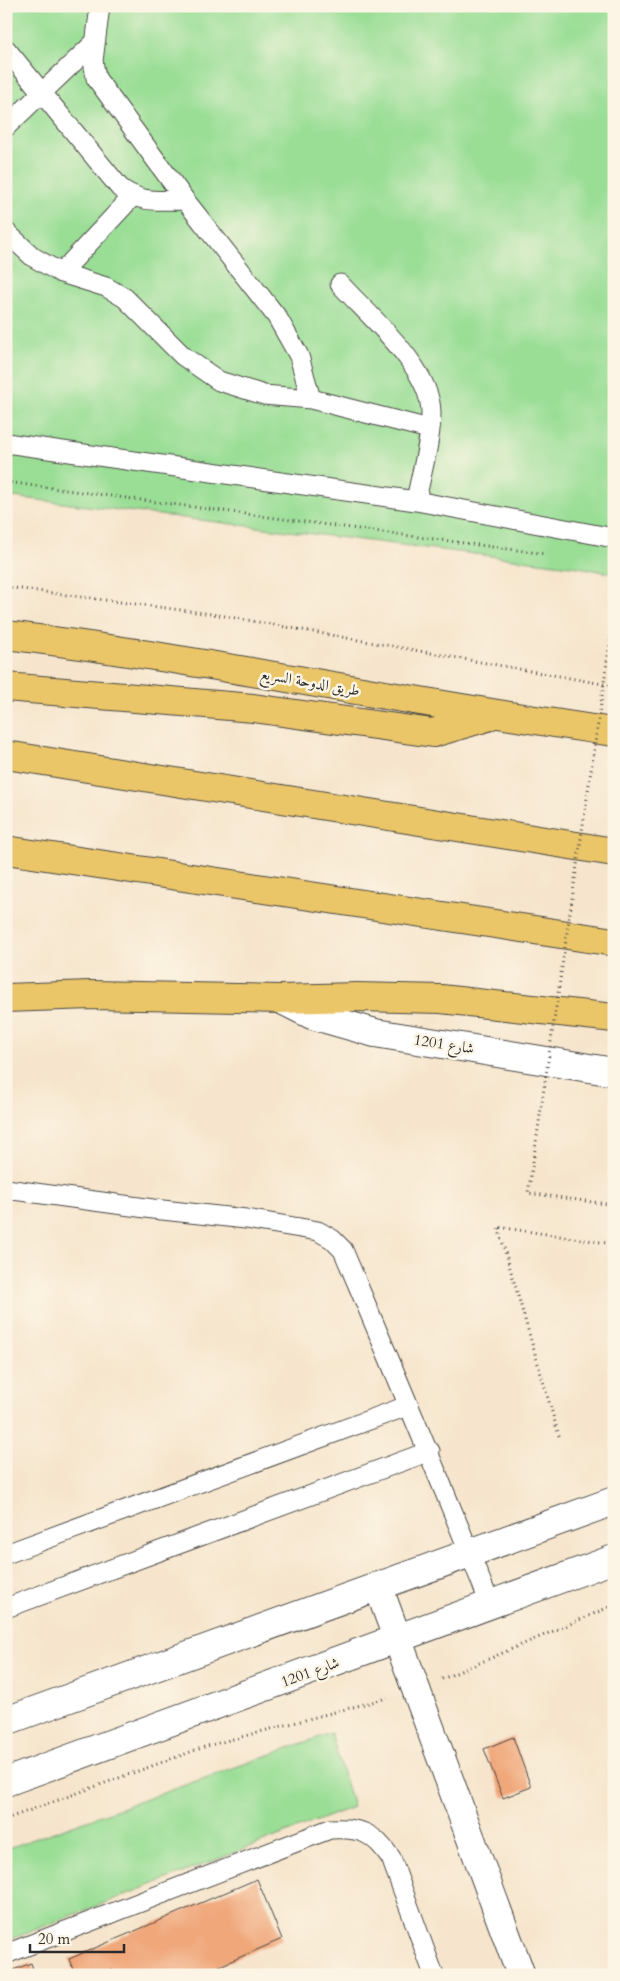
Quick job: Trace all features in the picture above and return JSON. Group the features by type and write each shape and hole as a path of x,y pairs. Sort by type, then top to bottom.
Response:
{"highway":[{"name":"طريق الدوحة السريع","path":"6,635 217,666 493,715 614,732"},
{"path":"6,687 252,708 433,733 493,715"},
{"path":"6,755 614,852"},
{"path":"6,850 614,942"},
{"path":"6,998 90,995 280,1000 357,998 441,999 614,1018"}],"street":[{"name":"شارع 1201","path":"280,1000 312,1015 375,1033 614,1072"},
{"path":"6,1721 614,1501"},
{"name":"شارع 1201","path":"6,1782 398,1640 614,1559"},
{"path":"378,1586 521,1975"}],"lane":[{"path":"100,6 93,61 96,78 184,200 278,318 299,356 311,399"},
{"path":"6,128 95,42"},
{"path":"6,49 108,176 132,197 146,200 184,200"},
{"path":"61,273 132,197"},
{"path":"6,232 33,257 61,273 106,287 125,298 183,356 219,381 264,395 311,399 430,429"},
{"path":"340,284 420,375 429,393 430,429 416,501"},
{"path":"6,443 416,501 614,538"},
{"path":"6,1189 153,1209 246,1219 318,1231 332,1239 343,1250 407,1406 430,1452 490,1604"},
{"path":"6,1554 407,1406"},
{"path":"6,1608 430,1452"},
{"path":"6,1954 330,1829 349,1828 366,1832 381,1843 391,1858 434,1975"}],"path":[{"path":"6,482 547,554"},
{"path":"6,587 219,615 614,686"},
{"path":"614,614 528,1193 614,1205"},
{"path":"559,1436 498,1227 614,1244"},
{"path":"6,1819 207,1746 417,1690 614,1605"}],"green space":[{"path":"6,6 614,6 614,574 579,567 6,496"},
{"path":"331,1733 353,1807 6,1941 6,1849"}],"building":[{"path":"513,1737 531,1787 503,1798 484,1749"},
{"path":"257,1879 282,1939 199,1975 114,1975 112,1969 99,1975 75,1975 69,1959"},
{"path":"31,1963 35,1975 6,1975 6,1973"}]}
